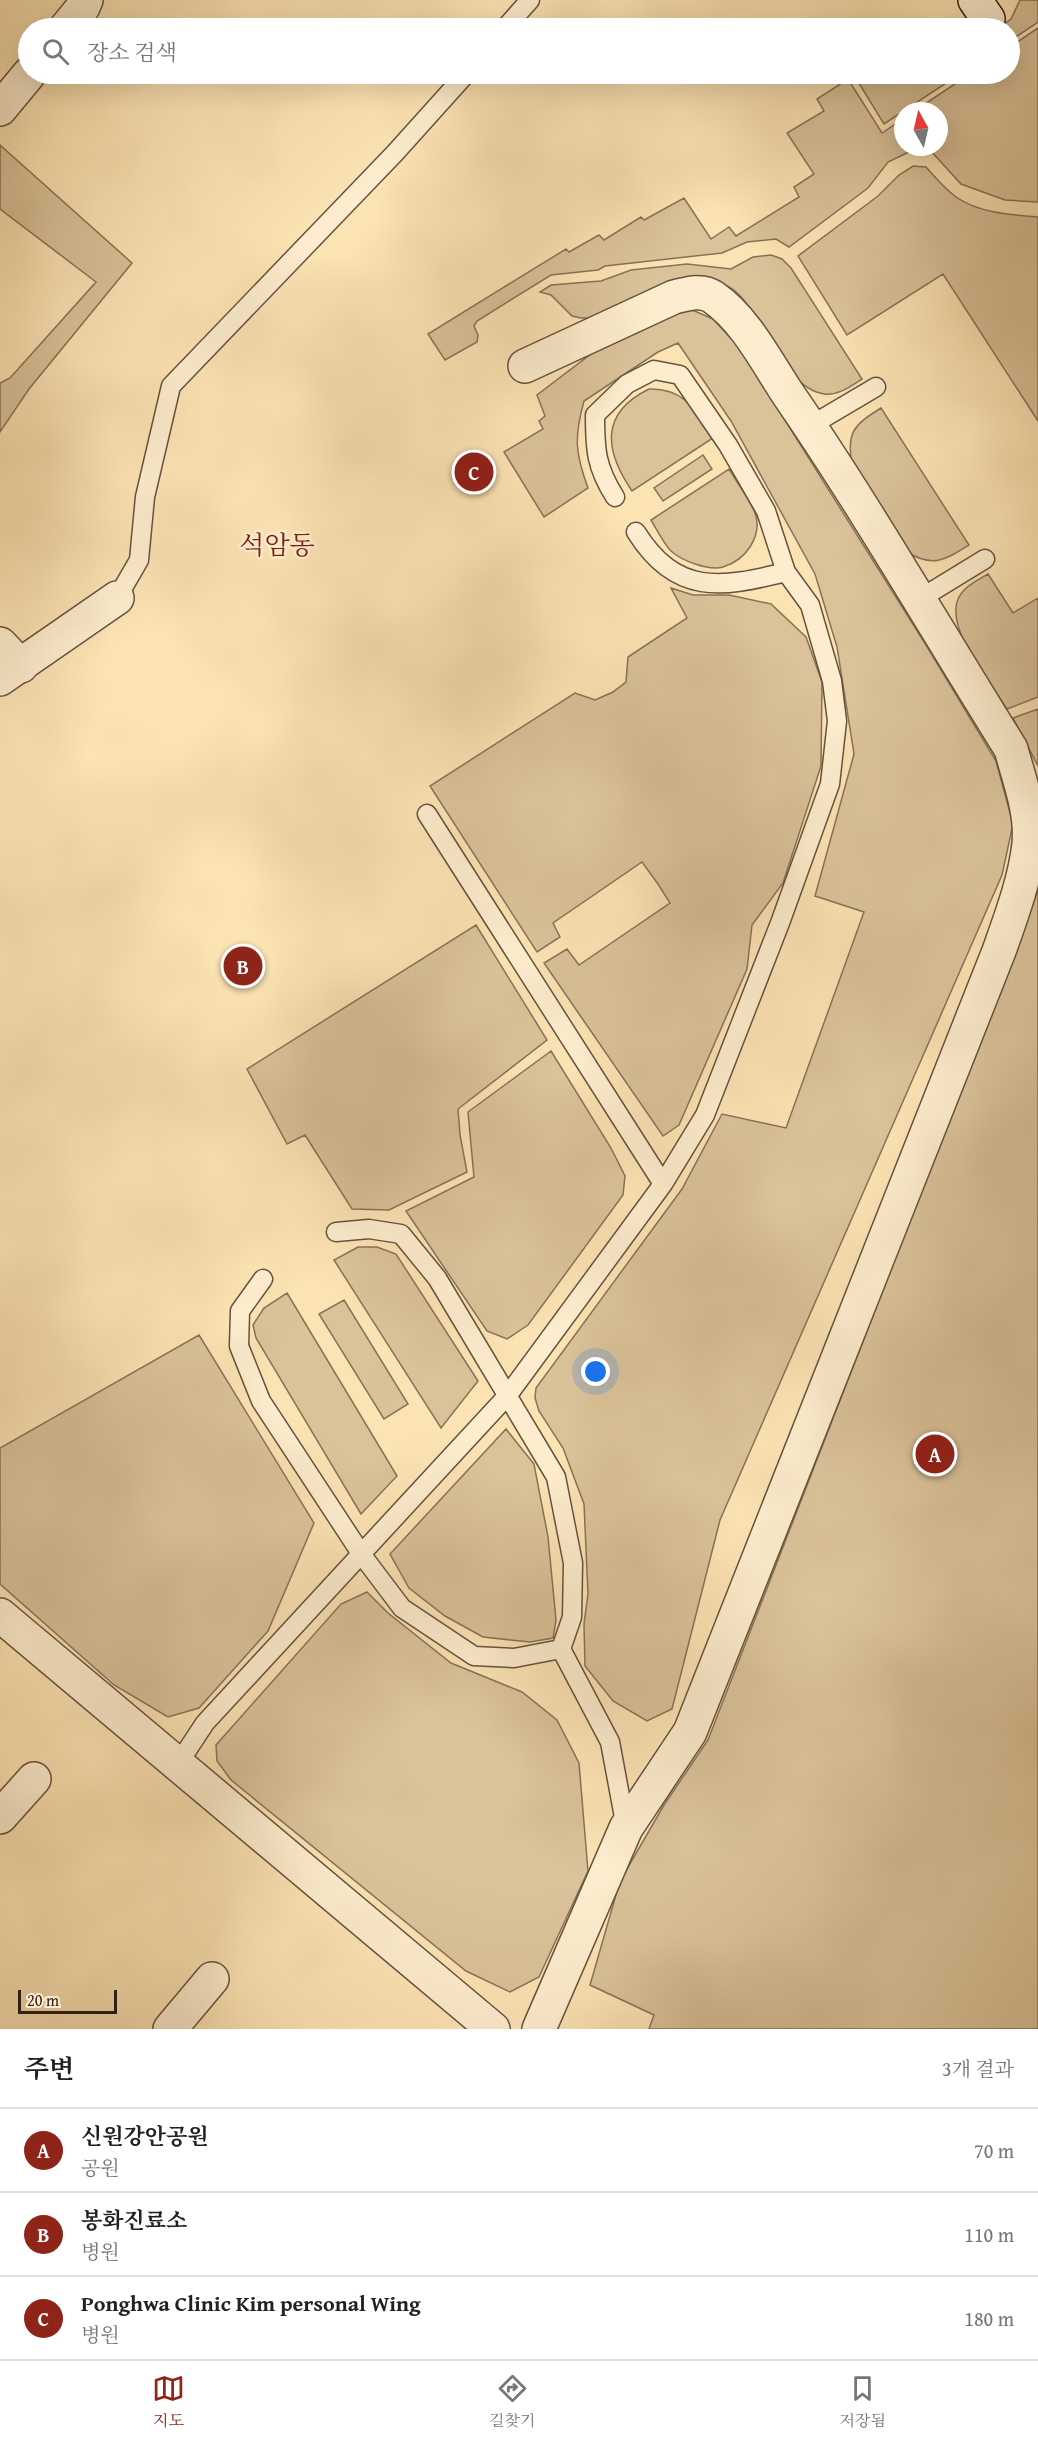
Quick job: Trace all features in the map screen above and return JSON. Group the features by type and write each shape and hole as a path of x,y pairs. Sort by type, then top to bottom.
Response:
{"street":[{"path":"74,18 86,0"},
{"path":"0,109 21,84"},
{"path":"525,366 674,297 695,292 710,295 726,307 740,323 810,426 1011,749 1026,801 1029,843 1019,890 999,951 690,1732 626,1828 539,2029"},
{"path":"7,663 117,598"},
{"path":"0,1615 494,2029"},
{"path":"0,1816 34,1779"},
{"path":"170,2029 212,1979"}],"lane":[{"path":"514,18 530,0"},
{"path":"117,598 140,560 145,497 171,386 395,153 457,84"},
{"path":"178,1764 205,1723 508,1395 663,1184 705,1115 780,923 830,784 837,721 832,681 810,605 786,572 766,511 729,445 680,375 654,370 627,384 595,415 595,451 608,487 615,497"},
{"path":"810,426 876,387"},
{"path":"636,532 644,545 670,571 699,583 741,583 786,572"},
{"path":"918,600 985,559"},
{"path":"427,814 663,1184"},
{"path":"336,1232 369,1229 401,1234 437,1278 556,1477 573,1563 572,1617 561,1649 610,1742 626,1828"},
{"path":"263,1279 240,1311 239,1346 261,1401 362,1555 402,1608 474,1656 514,1658 561,1649"}],"shaded area":[{"path":"1020,0 1038,0 1038,22 1020,34 1020,18 1011,18"},
{"path":"1038,28 1038,202 1005,200 961,184 935,156 948,156 948,102 928,102 955,84 1020,84 1020,40"},
{"path":"840,84 851,84 882,133 894,125 894,156 900,156 888,162 868,188 789,247 776,239 747,242 722,253 605,266 598,270 551,275 477,321 474,326 478,335 477,342 445,360 428,334 566,249 569,252 599,235 604,240 641,217 644,220 684,198 711,239 729,227 736,236 799,197 794,187 814,174 787,133 824,111 817,99"},
{"path":"860,84 945,84 917,102 894,102 894,117 884,124"},
{"path":"0,145 132,263 29,389 0,432 0,383 10,378 96,282 0,209"},
{"path":"913,166 926,167 952,194 975,207 1038,217 1038,421 943,274 847,335 798,256 878,196 899,175"},
{"path":"771,255 782,259 791,268 862,379 844,390 829,394 810,389 797,379 786,365 746,302 733,289 714,280 594,318 572,316 551,295 540,292 551,285 601,281 631,270 687,264 731,269 753,257"},
{"path":"690,309 713,319 739,347 926,645 996,761 1013,824 1002,875 720,1520 672,1709 647,1721 613,1701 585,1666 584,1624 588,1594 584,1504 563,1448 539,1411 535,1398 536,1388 682,1189 722,1114 786,1128 864,912 815,896 854,754 837,647 815,574 731,421 678,343 658,352 584,401 577,445 580,465 588,488 544,517 504,452 543,429 539,421 545,416 537,395 591,354 653,322"},
{"path":"649,389 672,392 681,397 695,410 713,438 632,491 616,461 612,447 612,434 615,421 622,409"},
{"path":"881,408 969,545 953,555 932,561 907,552 852,465 850,445 854,430 864,419"},
{"path":"703,455 712,469 663,501 654,488"},
{"path":"729,469 755,513 757,530 751,546 739,559 717,568 696,564 676,555 668,548 651,520"},
{"path":"988,574 1013,613 1038,598 1038,697 1007,709 971,655 957,624 956,609 959,597 968,586"},
{"path":"671,588 693,595 729,595 771,604 806,637 822,682 821,766 783,883 752,925 747,969 679,1125 663,1136 544,963 567,949 579,965 670,903 658,884 642,862 553,923 560,937 537,952 430,786 575,693 595,700 613,692 626,682 628,657 687,618"},
{"path":"1038,709 1038,766 1013,718"},
{"path":"1038,891 1038,2029 649,2029 654,2015 590,1985 620,1881 664,1805 708,1740"},
{"path":"476,925 547,1040 458,1109 467,1172 389,1210 352,1209 305,1135 287,1144 247,1069"},
{"path":"551,1051 611,1148 625,1176 623,1195 528,1325 507,1339 487,1331 406,1211 474,1177 468,1112"},
{"path":"358,1247 377,1247 396,1254 478,1381 441,1428 334,1260"},
{"path":"287,1293 397,1476 361,1514 256,1338 253,1325 264,1308"},
{"path":"344,1300 408,1404 384,1419 319,1314"},
{"path":"199,1335 314,1523 268,1631 199,1708 168,1717 114,1685 0,1584 0,1448"},
{"path":"506,1429 534,1464 548,1537 556,1620 553,1638 530,1642 483,1637 445,1616 409,1588 390,1554"},
{"path":"367,1592 388,1613 451,1663 522,1692 557,1720 579,1763 588,1871 539,1977 510,1992 466,1971 231,1780 217,1761 216,1745 341,1604"}],"place":[{"name":"Ponghwa Clinic Kim personal Wing","path":"474,472"},
{"name":"봉화진료소","path":"243,966"},
{"name":"신원강안공원","path":"935,1454"}],"district":[{"name":"석암동","path":"277,545"}]}
